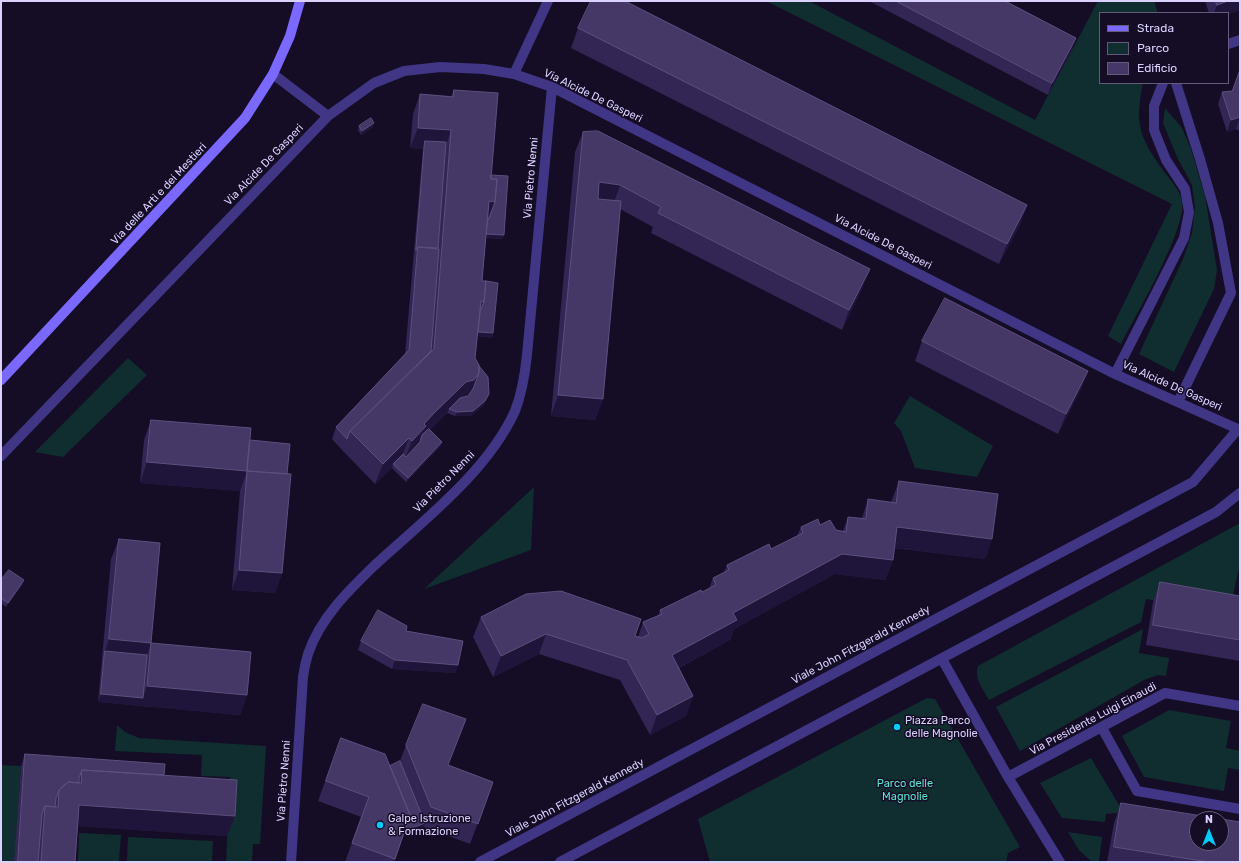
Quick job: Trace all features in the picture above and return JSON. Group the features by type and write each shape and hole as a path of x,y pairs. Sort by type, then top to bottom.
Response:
{"street":[{"name":"Via delle Arti e dei Mestieri","path":"1,380 245,118 273,74 290,36 300,1"},
{"path":"514,74 548,1"},
{"path":"1229,44 1240,40"},
{"name":"Via Alcide De Gasperi","path":"1,456 328,116 374,83 404,71 440,67 514,74 552,87 1115,374 1239,430"},
{"path":"273,74 328,116"},
{"path":"1115,374 1184,238 1189,212 1185,188 1166,160 1154,130 1154,106 1163,84"},
{"path":"1176,84 1218,223 1231,293 1178,402"},
{"name":"Via Pietro Nenni","path":"291,862 302,677 308,654 319,631 335,607 356,584 466,481 485,458 515,411 523,384 527,355 552,87"},
{"name":"Viale John Fitzgerald Kennedy","path":"480,862 1193,482 1239,430"},
{"path":"560,862 1216,512 1240,493"},
{"path":"942,659 1008,778 1060,862"},
{"name":"Via Presidente Luigi Einaudi","path":"1008,778 1165,693 1240,706"},
{"path":"1102,728 1137,791 1240,808"}],"green space":[{"path":"766,1 809,1 1035,120 1098,1 1154,1 1158,12 1099,12 1099,84 1143,84 1139,110 1141,131 1150,150 1178,190 1182,202 1181,215 1176,232 1159,273 1121,344 1108,336 1172,204"},
{"path":"1165,108 1182,128 1191,149 1205,196 1217,270 1214,289 1174,372 1139,354 1183,259 1192,233 1195,207 1192,185 1178,159 1163,123"},
{"path":"128,358 147,375 63,457 35,452"},
{"path":"910,396 993,446 977,477 915,468 901,431 894,423"},
{"path":"534,487 531,550 424,589"},
{"path":"1240,523 1240,564 1229,612 1146,599 1141,622 989,700 978,680 978,666"},
{"path":"1143,629 1139,653 1169,658 1166,676 1158,675 1144,680 1020,751 996,707"},
{"name":"Parco delle Magnolie","path":"927,698 935,699 1020,847 1008,853 1006,862 710,862 698,819"},
{"path":"1169,710 1231,721 1226,748 1240,751 1240,770 1228,768 1224,791 1144,777 1122,736"},
{"path":"117,725 125,732 139,738 266,746 260,844 253,844 252,862 226,862 230,777 201,776 202,755 115,751"},
{"path":"1091,758 1119,805 1128,812 1106,814 1105,822 1062,818 1040,783"},
{"path":"1,765 21,766 15,862 1,862"},
{"path":"1068,832 1102,837 1099,862 1092,862 1079,850"},
{"path":"79,833 121,835 119,862 78,862"},
{"path":"128,837 213,841 212,862 127,862"}],"building":[{"path":"591,1 625,1 1027,205 1007,244 578,28"},
{"path":"896,1 1005,1 1076,38 1052,83"},
{"path":"1216,1 1228,1 1217,5"},
{"path":"1240,70 1240,117 1231,120 1222,92 1232,91"},
{"path":"454,90 498,93 491,179 497,179 495,202 489,201 482,281 486,281 484,302 481,301 475,358 479,365 479,373 474,380 466,382 434,413 424,424 426,426 412,441 409,438 383,464 350,431 434,349 451,130 418,128 420,94 453,97"},
{"path":"371,118 374,123 362,131 359,126"},
{"path":"598,131 870,269 849,310 658,213 661,207 620,185 599,182 598,199 621,201 603,399 558,395 583,132"},
{"path":"425,141 446,142 438,248 418,247 416,250"},
{"path":"491,175 508,176 504,235 486,234 488,218 495,202 497,179 491,179"},
{"path":"418,247 439,249 431,351 350,431 347,439 336,427 409,350"},
{"path":"486,281 498,283 493,333 478,332 480,312 484,302"},
{"path":"945,298 1088,371 1066,414 922,341"},
{"path":"479,366 488,377 489,394 485,401 473,411 457,412 449,409 460,398 468,396 473,389 479,373"},
{"path":"151,420 251,428 247,471 147,462"},
{"path":"429,429 442,442 408,478 393,464 403,454 406,457 420,442 422,435"},
{"path":"250,440 290,444 287,474 247,471"},
{"path":"247,471 291,474 282,573 239,570"},
{"path":"899,481 998,494 992,539 897,527 893,560 842,554 733,613 737,620 672,655 693,696 657,715 627,660 546,634 501,656 481,617 526,594 561,591 641,619 635,636 642,638 649,634 643,622 662,614 660,610 701,590 702,592 716,585 713,578 729,570 727,565 769,544 771,549 803,533 801,527 818,519 820,525 830,520 836,530 846,532 848,517 866,519 868,499 896,503"},
{"path":"119,539 160,543 151,643 109,639"},
{"path":"9,570 24,580 8,603 1,598 1,580"},
{"path":"1160,582 1240,596 1240,640 1153,625"},
{"path":"378,610 407,626 406,631 463,641 458,665 395,660 361,641"},
{"path":"151,643 251,652 247,695 147,686"},
{"path":"105,651 147,655 143,698 101,694"},
{"path":"423,704 466,719 448,765 493,782 478,824 431,807 406,745"},
{"path":"341,738 385,754 410,815 395,859 352,843 369,797 326,781"},
{"path":"25,754 165,764 164,775 82,770 79,783 68,782 59,790 55,807 45,806 42,814 38,862 18,862"},
{"path":"400,761 425,823 405,831 410,815 390,766"},
{"path":"82,770 237,780 235,816 79,805 75,862 41,862 45,806 58,807 59,790 68,782 81,783"},
{"path":"1121,803 1189,814 1189,851 1229,851 1229,820 1240,822 1240,862 1208,862 1114,847"}],"place":[{"name":"Piazza Parco delle Magnolie","path":"897,727"},
{"name":"Galpe Istruzione & Formazione","path":"380,825"}]}
